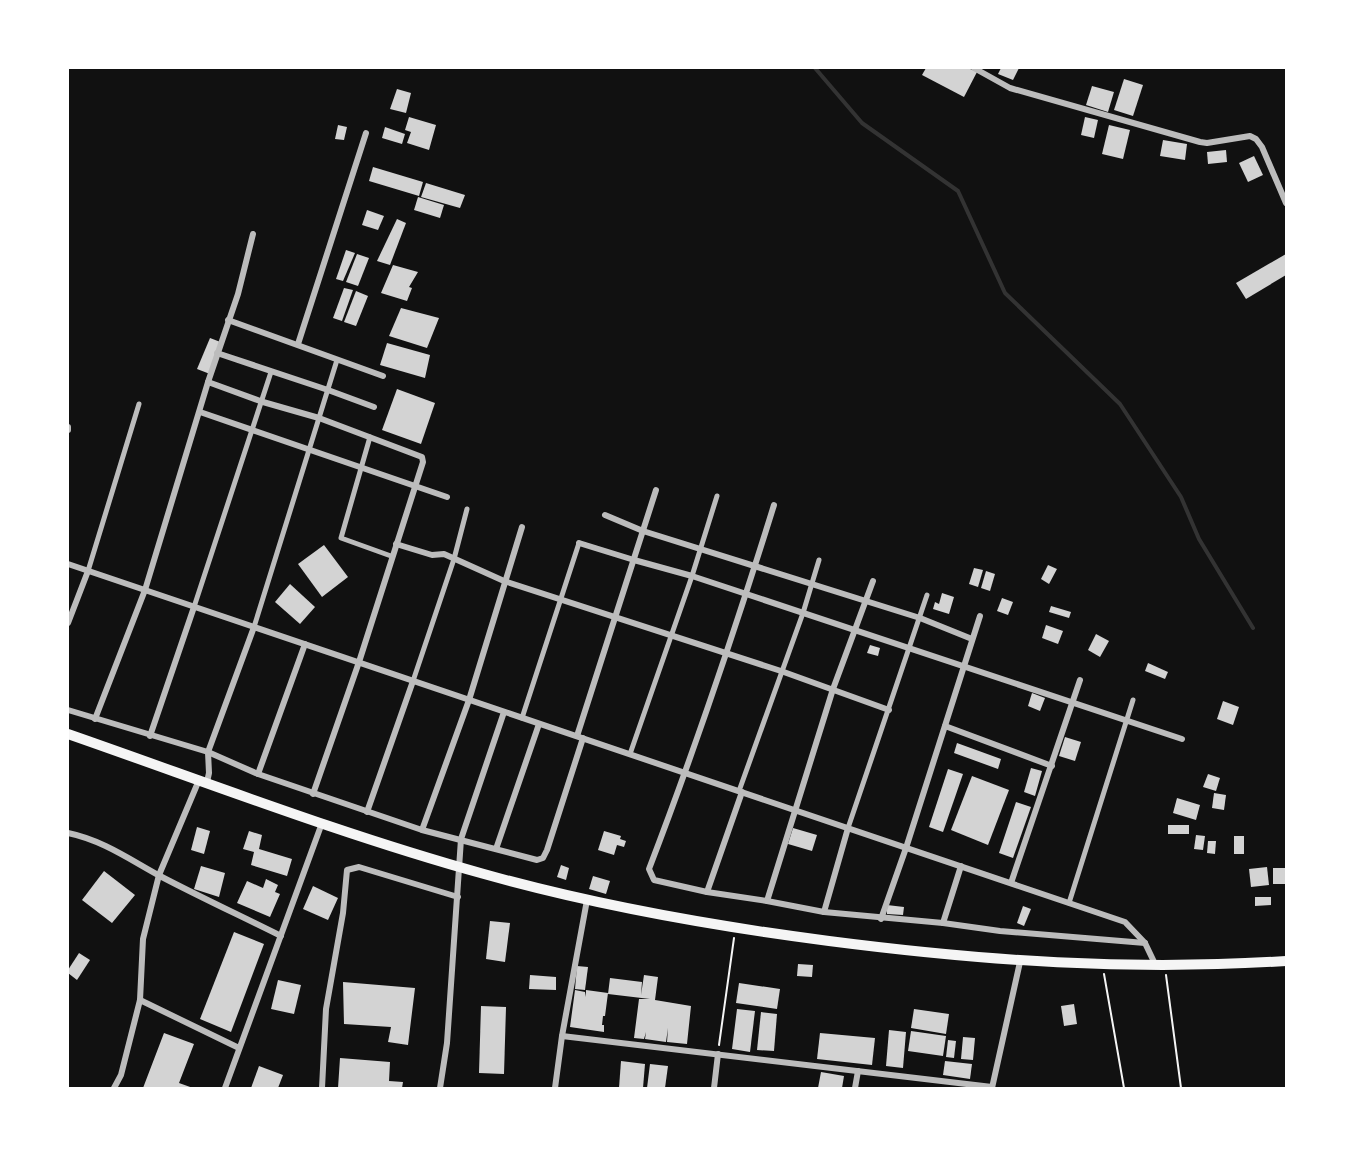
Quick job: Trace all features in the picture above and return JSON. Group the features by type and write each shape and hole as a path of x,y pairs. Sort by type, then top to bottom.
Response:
{"main road":[{"path":"68,734 322,823 459,867 586,900 736,929 1020,962 1160,966 1287,961"}],"street":[{"path":"974,68 1010,88 1200,142 1207,143 1250,136 1256,139 1262,147 1287,202"},
{"path":"298,344 366,132"},
{"path":"94,719 145,590 217,353 238,294 253,234"},
{"path":"228,320 383,376"},
{"path":"217,353 374,407"},
{"path":"114,1089 121,1075 140,1000 143,939 159,875 203,781 209,773 208,752 254,627 337,360"},
{"path":"150,736 263,402 271,372"},
{"path":"208,382 263,402 319,418 422,457 423,462 391,556 359,662 313,794"},
{"path":"68,623 88,571 139,404"},
{"path":"200,412 447,497"},
{"path":"370,437 341,538 391,556"},
{"path":"68,710 208,752 258,774 422,830 537,860 543,858 656,490"},
{"path":"630,754 692,576 717,496"},
{"path":"774,505 686,773 649,869 654,880 707,892 824,912 943,923 1000,931 1145,943"},
{"path":"367,812 454,559 467,510"},
{"path":"605,515 643,531 920,618 972,639"},
{"path":"422,830 468,700 522,527"},
{"path":"522,718 579,543 692,576 1182,739"},
{"path":"396,544 432,555 444,554 504,581 615,619 781,671 889,710"},
{"path":"707,892 819,560"},
{"path":"68,564 1125,922 1145,943 1160,966"},
{"path":"767,901 833,689 873,582"},
{"path":"824,912 848,828 927,595"},
{"path":"881,919 980,616"},
{"path":"258,774 305,644"},
{"path":"1011,884 1080,680"},
{"path":"1069,903 1133,700"},
{"path":"440,1089 447,1043 461,839 504,712"},
{"path":"496,849 539,724"},
{"path":"945,726 1052,766"},
{"path":"225,1089 322,823"},
{"path":"68,833 84,836 121,852 159,875 281,936"},
{"path":"943,923 961,866"},
{"path":"322,1089 326,1009 343,913 347,870 359,867 458,897"},
{"path":"555,1089 586,900"},
{"path":"562,1036 992,1088 1020,962"},
{"path":"140,1000 239,1048"},
{"path":"714,1089 718,1054"},
{"path":"855,1089 858,1071"}],"path":[{"path":"718,1054 736,929"},
{"path":"1102,966 1124,1089"},
{"path":"1160,966 1181,1089"}],"building":[{"path":"926,68 968,68 977,72 964,97 922,75"},
{"path":"1001,68 1019,68 1013,80 998,74"},
{"path":"1124,79 1143,85 1133,116 1114,110"},
{"path":"1092,86 1114,92 1108,112 1086,105"},
{"path":"397,89 411,93 406,113 390,109"},
{"path":"409,117 436,125 429,150 407,143 411,132 405,130"},
{"path":"1085,117 1098,120 1094,138 1081,135"},
{"path":"338,125 347,127 344,140 335,139"},
{"path":"1109,125 1130,130 1123,159 1102,154"},
{"path":"385,127 405,134 402,144 382,138"},
{"path":"1163,140 1187,144 1185,160 1160,156"},
{"path":"1226,150 1227,162 1208,164 1207,152"},
{"path":"1254,156 1263,175 1248,182 1239,163"},
{"path":"373,167 423,182 419,196 369,181"},
{"path":"426,183 465,195 460,208 421,197"},
{"path":"418,197 444,205 440,218 414,210"},
{"path":"367,210 384,216 378,230 362,225"},
{"path":"397,219 406,223 390,265 377,261"},
{"path":"346,250 355,253 343,281 336,279"},
{"path":"357,254 369,258 358,286 346,282"},
{"path":"1286,254 1286,275 1246,299 1236,283"},
{"path":"393,265 418,272 409,287 412,288 407,301 381,293"},
{"path":"344,288 353,290 342,321 333,318"},
{"path":"356,291 368,296 356,326 344,322"},
{"path":"401,308 439,318 427,348 389,336"},
{"path":"210,338 223,343 210,374 197,369"},
{"path":"387,343 430,355 425,378 380,365"},
{"path":"397,389 435,403 421,444 382,430"},
{"path":"324,545 348,577 322,597 298,564"},
{"path":"1048,565 1057,569 1049,584 1041,579"},
{"path":"974,568 983,570 978,587 969,584"},
{"path":"986,571 995,574 990,591 981,588"},
{"path":"290,584 315,607 300,624 275,602"},
{"path":"942,593 954,597 949,614 933,609 935,602 939,604"},
{"path":"1002,598 1013,602 1008,615 997,611"},
{"path":"1051,606 1071,612 1069,618 1049,612"},
{"path":"1046,625 1063,631 1058,644 1042,638"},
{"path":"1096,634 1109,641 1100,657 1088,650"},
{"path":"870,645 880,648 878,656 867,653"},
{"path":"1148,663 1168,672 1165,679 1145,671"},
{"path":"1032,693 1045,698 1040,711 1028,706"},
{"path":"1223,701 1239,707 1233,725 1217,719"},
{"path":"1065,737 1081,742 1075,761 1059,756"},
{"path":"957,743 1001,759 998,769 954,753"},
{"path":"1031,768 1042,771 1035,796 1024,792"},
{"path":"948,769 963,774 943,832 929,827"},
{"path":"1208,774 1220,778 1216,791 1203,787"},
{"path":"972,776 1009,790 988,845 951,830"},
{"path":"1214,793 1226,795 1224,810 1212,808"},
{"path":"1177,798 1200,805 1196,820 1173,813"},
{"path":"1016,802 1031,807 1013,858 999,853"},
{"path":"1168,825 1189,825 1189,834 1168,834"},
{"path":"197,827 210,831 204,854 191,850"},
{"path":"793,828 817,835 812,851 788,844"},
{"path":"249,831 262,835 259,849 292,859 287,876 251,865 254,852 243,849"},
{"path":"604,831 621,836 620,839 626,841 624,847 617,845 614,855 598,850"},
{"path":"1196,835 1205,836 1203,850 1194,849"},
{"path":"1234,836 1244,836 1244,854 1234,854"},
{"path":"1208,841 1216,841 1215,854 1207,853"},
{"path":"561,865 569,868 566,880 557,877"},
{"path":"201,866 225,873 219,897 194,889"},
{"path":"1267,867 1269,885 1251,887 1249,869"},
{"path":"1273,868 1285,868 1285,884 1273,884"},
{"path":"104,871 135,895 112,923 82,900"},
{"path":"593,876 610,881 606,894 589,889"},
{"path":"266,879 278,885 275,892 280,894 270,917 237,903 247,881 263,888"},
{"path":"313,886 338,898 328,920 303,909"},
{"path":"1255,897 1271,897 1271,905 1255,906"},
{"path":"887,905 904,907 903,915 887,914"},
{"path":"1023,906 1031,909 1024,926 1017,923"},
{"path":"490,921 510,923 505,962 486,959"},
{"path":"234,932 264,944 231,1032 200,1019"},
{"path":"79,953 90,960 77,980 68,973 68,970"},
{"path":"798,964 813,965 812,977 797,976"},
{"path":"577,966 588,967 585,990 575,989"},
{"path":"530,975 556,977 556,990 529,989"},
{"path":"644,975 658,977 655,1000 691,1006 687,1044 667,1042 668,1028 666,1042 645,1039 646,1032 644,1039 634,1038 639,999 650,999 608,994 610,978 642,982 641,995"},
{"path":"278,980 301,985 294,1014 271,1009"},
{"path":"343,982 415,988 408,1045 388,1042 391,1027 344,1024"},
{"path":"739,983 780,989 777,1009 736,1003"},
{"path":"575,990 585,992 586,997 586,990 608,993 602,1025 604,1025 604,1032 570,1027"},
{"path":"1074,1004 1077,1024 1064,1026 1061,1006"},
{"path":"481,1006 506,1007 504,1074 479,1073"},
{"path":"737,1009 755,1011 750,1052 732,1049"},
{"path":"914,1009 949,1014 946,1034 911,1028"},
{"path":"761,1012 777,1014 774,1051 757,1050"},
{"path":"889,1030 906,1032 903,1068 886,1066"},
{"path":"911,1031 946,1036 943,1056 908,1051"},
{"path":"164,1033 194,1044 179,1083 193,1088 143,1088"},
{"path":"820,1033 875,1038 872,1065 817,1059"},
{"path":"963,1037 975,1038 973,1060 961,1059"},
{"path":"948,1040 956,1041 954,1058 946,1057"},
{"path":"340,1058 390,1062 389,1081 403,1082 402,1088 338,1088"},
{"path":"621,1061 645,1064 643,1088 619,1088"},
{"path":"945,1061 972,1064 970,1079 943,1075"},
{"path":"650,1064 668,1066 665,1088 647,1088"},
{"path":"259,1066 283,1075 278,1088 251,1088"},
{"path":"821,1072 844,1076 842,1088 818,1088"}],"waterway":[{"path":"815,68 862,123 958,191 1005,293 1120,404 1181,497 1199,539 1253,628"}]}
